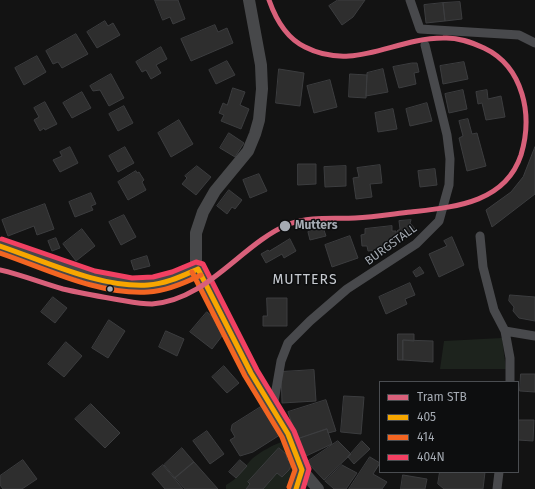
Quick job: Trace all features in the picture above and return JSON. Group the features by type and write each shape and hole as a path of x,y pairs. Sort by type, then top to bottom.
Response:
{"main road":[{"path":"249,0 261,65 262,89 259,120 248,151 215,191 203,212 195,243 195,253 198,269 251,373 288,434 302,470 318,489"},
{"path":"0,246 82,273 125,284 160,283 198,269"},
{"path":"296,489 302,470"}],"street":[{"path":"410,0 420,29 519,35 535,43"},
{"name":"BURGSTALL","path":"273,408 281,361 288,342 347,289 416,244 439,221 449,185 450,159 442,113 425,45"},
{"path":"480,236 483,267 494,310 504,331 510,358 510,381"},
{"path":"504,331 535,336"},
{"path":"497,489 499,473"}],"shaded area":[{"path":"502,338 506,369 440,369 444,341"},
{"path":"285,441 293,465 292,475 286,489 226,489 226,485 237,477 253,458 266,449"}],"building":[{"path":"155,0 178,0 185,19 173,24 170,17 163,20"},
{"path":"338,0 365,0 353,17 342,25 329,6"},
{"path":"460,2 462,19 445,21 443,3"},
{"path":"443,3 445,21 426,23 424,5"},
{"path":"105,21 108,26 113,23 120,35 97,48 87,32"},
{"path":"215,25 218,32 227,28 233,43 191,61 181,39"},
{"path":"76,34 88,54 62,68 58,62 53,64 46,51"},
{"path":"161,47 167,59 156,65 161,73 151,79 146,70 142,72 136,62"},
{"path":"37,56 46,72 24,85 15,68"},
{"path":"227,61 235,75 216,84 209,70"},
{"path":"464,62 468,79 443,84 440,66"},
{"path":"417,63 419,72 414,73 416,84 399,88 393,67"},
{"path":"279,69 304,73 300,106 276,103"},
{"path":"383,69 388,92 366,96 367,73"},
{"path":"111,74 124,98 109,106 100,90 93,91 90,86"},
{"path":"350,74 367,75 366,98 349,97"},
{"path":"330,80 337,107 314,113 307,86"},
{"path":"233,88 245,92 240,105 249,109 241,129 221,121 224,115 219,113 223,103 227,105"},
{"path":"463,90 467,109 449,113 445,94"},
{"path":"487,90 488,99 501,96 505,117 486,120 482,103 478,104 476,92"},
{"path":"82,92 91,108 72,118 63,103"},
{"path":"45,102 57,124 45,130 44,128 40,131 34,120 39,117 34,108"},
{"path":"427,103 432,121 410,126 406,109"},
{"path":"124,106 133,123 118,131 109,114"},
{"path":"393,109 397,129 378,132 375,113"},
{"path":"468,119 472,134 477,133 486,166 467,171 459,138 463,136 459,121"},
{"path":"179,120 193,144 171,157 158,133"},
{"path":"229,133 244,143 235,157 220,148"},
{"path":"70,147 78,163 60,172 53,160 62,156 60,152"},
{"path":"125,147 134,163 118,172 109,156"},
{"path":"535,147 535,194 492,227 486,210 511,192 523,177"},
{"path":"298,164 316,164 316,184 298,185"},
{"path":"380,165 382,183 370,184 372,197 356,199 353,178 359,177 357,168"},
{"path":"197,166 211,177 196,195 182,184 187,178 185,176"},
{"path":"346,166 346,186 325,187 324,167"},
{"path":"435,169 437,185 420,187 418,171"},
{"path":"136,171 137,173 139,172 144,180 142,182 146,190 128,200 118,182"},
{"path":"259,174 267,191 250,198 243,180"},
{"path":"229,190 242,200 235,209 232,207 227,214 217,206"},
{"path":"91,193 96,204 91,206 93,210 75,217 69,202"},
{"path":"45,204 54,229 37,235 34,226 8,236 2,220"},
{"path":"124,215 136,237 121,245 109,222"},
{"path":"411,220 410,223 415,229 401,238 397,231 400,229 399,221"},
{"path":"392,226 392,231 396,231 397,243 394,243 394,248 368,251 367,246 362,246 361,235 365,234 365,229"},
{"path":"323,227 326,236 310,240 308,232"},
{"path":"82,229 95,246 76,261 63,244"},
{"path":"350,236 358,258 332,267 325,245"},
{"path":"452,237 464,265 439,277 429,254 447,246 444,241"},
{"path":"56,238 60,248 52,251 48,241"},
{"path":"290,239 296,251 284,258 282,254 266,263 261,254"},
{"path":"147,256 150,266 134,270 131,261"},
{"path":"420,267 424,273 416,277 413,272"},
{"path":"410,283 415,295 405,299 407,304 386,314 379,297"},
{"path":"510,295 535,297 535,321 519,318 513,311 514,307 509,301"},
{"path":"53,297 67,308 55,323 41,312"},
{"path":"267,298 287,298 287,326 263,326 263,316 267,316"},
{"path":"207,312 219,322 216,325 225,332 212,349 190,332"},
{"path":"109,320 125,331 108,358 92,348"},
{"path":"166,331 184,339 177,356 159,347"},
{"path":"398,334 414,334 414,341 403,340 403,360 398,360"},
{"path":"403,340 433,341 433,362 403,360"},
{"path":"66,342 82,356 64,377 48,364"},
{"path":"224,366 239,383 227,393 212,377"},
{"path":"314,370 316,401 282,403 281,372"},
{"path":"521,374 535,374 535,392 520,391"},
{"path":"344,396 364,397 361,434 341,432"},
{"path":"326,400 336,431 328,433 327,429 297,439 288,412"},
{"path":"91,404 120,433 105,448 75,419"},
{"path":"264,405 283,433 253,452 240,456 230,440 235,437 231,430 232,425"},
{"path":"519,420 534,420 533,441 519,440"},
{"path":"327,429 332,444 304,457 298,439"},
{"path":"207,431 224,454 210,464 193,441"},
{"path":"338,441 351,454 324,480 307,462"},
{"path":"362,441 370,449 354,464 348,457"},
{"path":"182,448 194,462 175,478 164,465"},
{"path":"279,448 286,454 287,459 292,464 289,470 282,477 277,473 263,489 246,489 250,484 248,482"},
{"path":"370,457 379,462 373,474 387,482 382,489 349,489"},
{"path":"23,460 37,479 22,489 3,489 0,485 0,476"},
{"path":"240,460 247,466 236,478 229,472"},
{"path":"194,462 218,489 185,489 175,478"},
{"path":"163,465 183,489 165,489 152,474"},
{"path":"342,465 357,473 346,489 334,489 325,481"},
{"path":"440,473 485,473 483,489 444,489 438,484"},
{"path":"403,475 427,479 425,489 401,489"}],"tram line":[{"name":"STB","path":"0,270 63,289 114,299 152,304 172,300 190,293 224,270 255,244 272,233 297,221 322,218 369,217 444,208 476,200 491,193 503,183 513,171 521,155 525,140 525,109 522,94 516,80 508,67 497,56 484,48 469,42 449,38 425,39 357,55 340,56 323,54 305,47 292,39 282,28 269,0"}],"transit line":[{"name":"404N","path":"2,239 95,271 132,278 153,277 172,272 196,262 203,264 257,370 294,431 309,469 303,489"},
{"name":"405","path":"0,246 92,278 130,285 161,283 198,269"},
{"name":"414","path":"0,253 73,280 129,292 162,290 182,284 201,275"},
{"name":"405","path":"198,269 251,373 288,434 302,470 296,489"},
{"name":"414","path":"192,272 245,376 282,437 295,470 289,487"}],"place":[{"name":"Mutters","path":"285,226"}],"district":[{"name":"MUTTERS","path":"305,280"}]}
